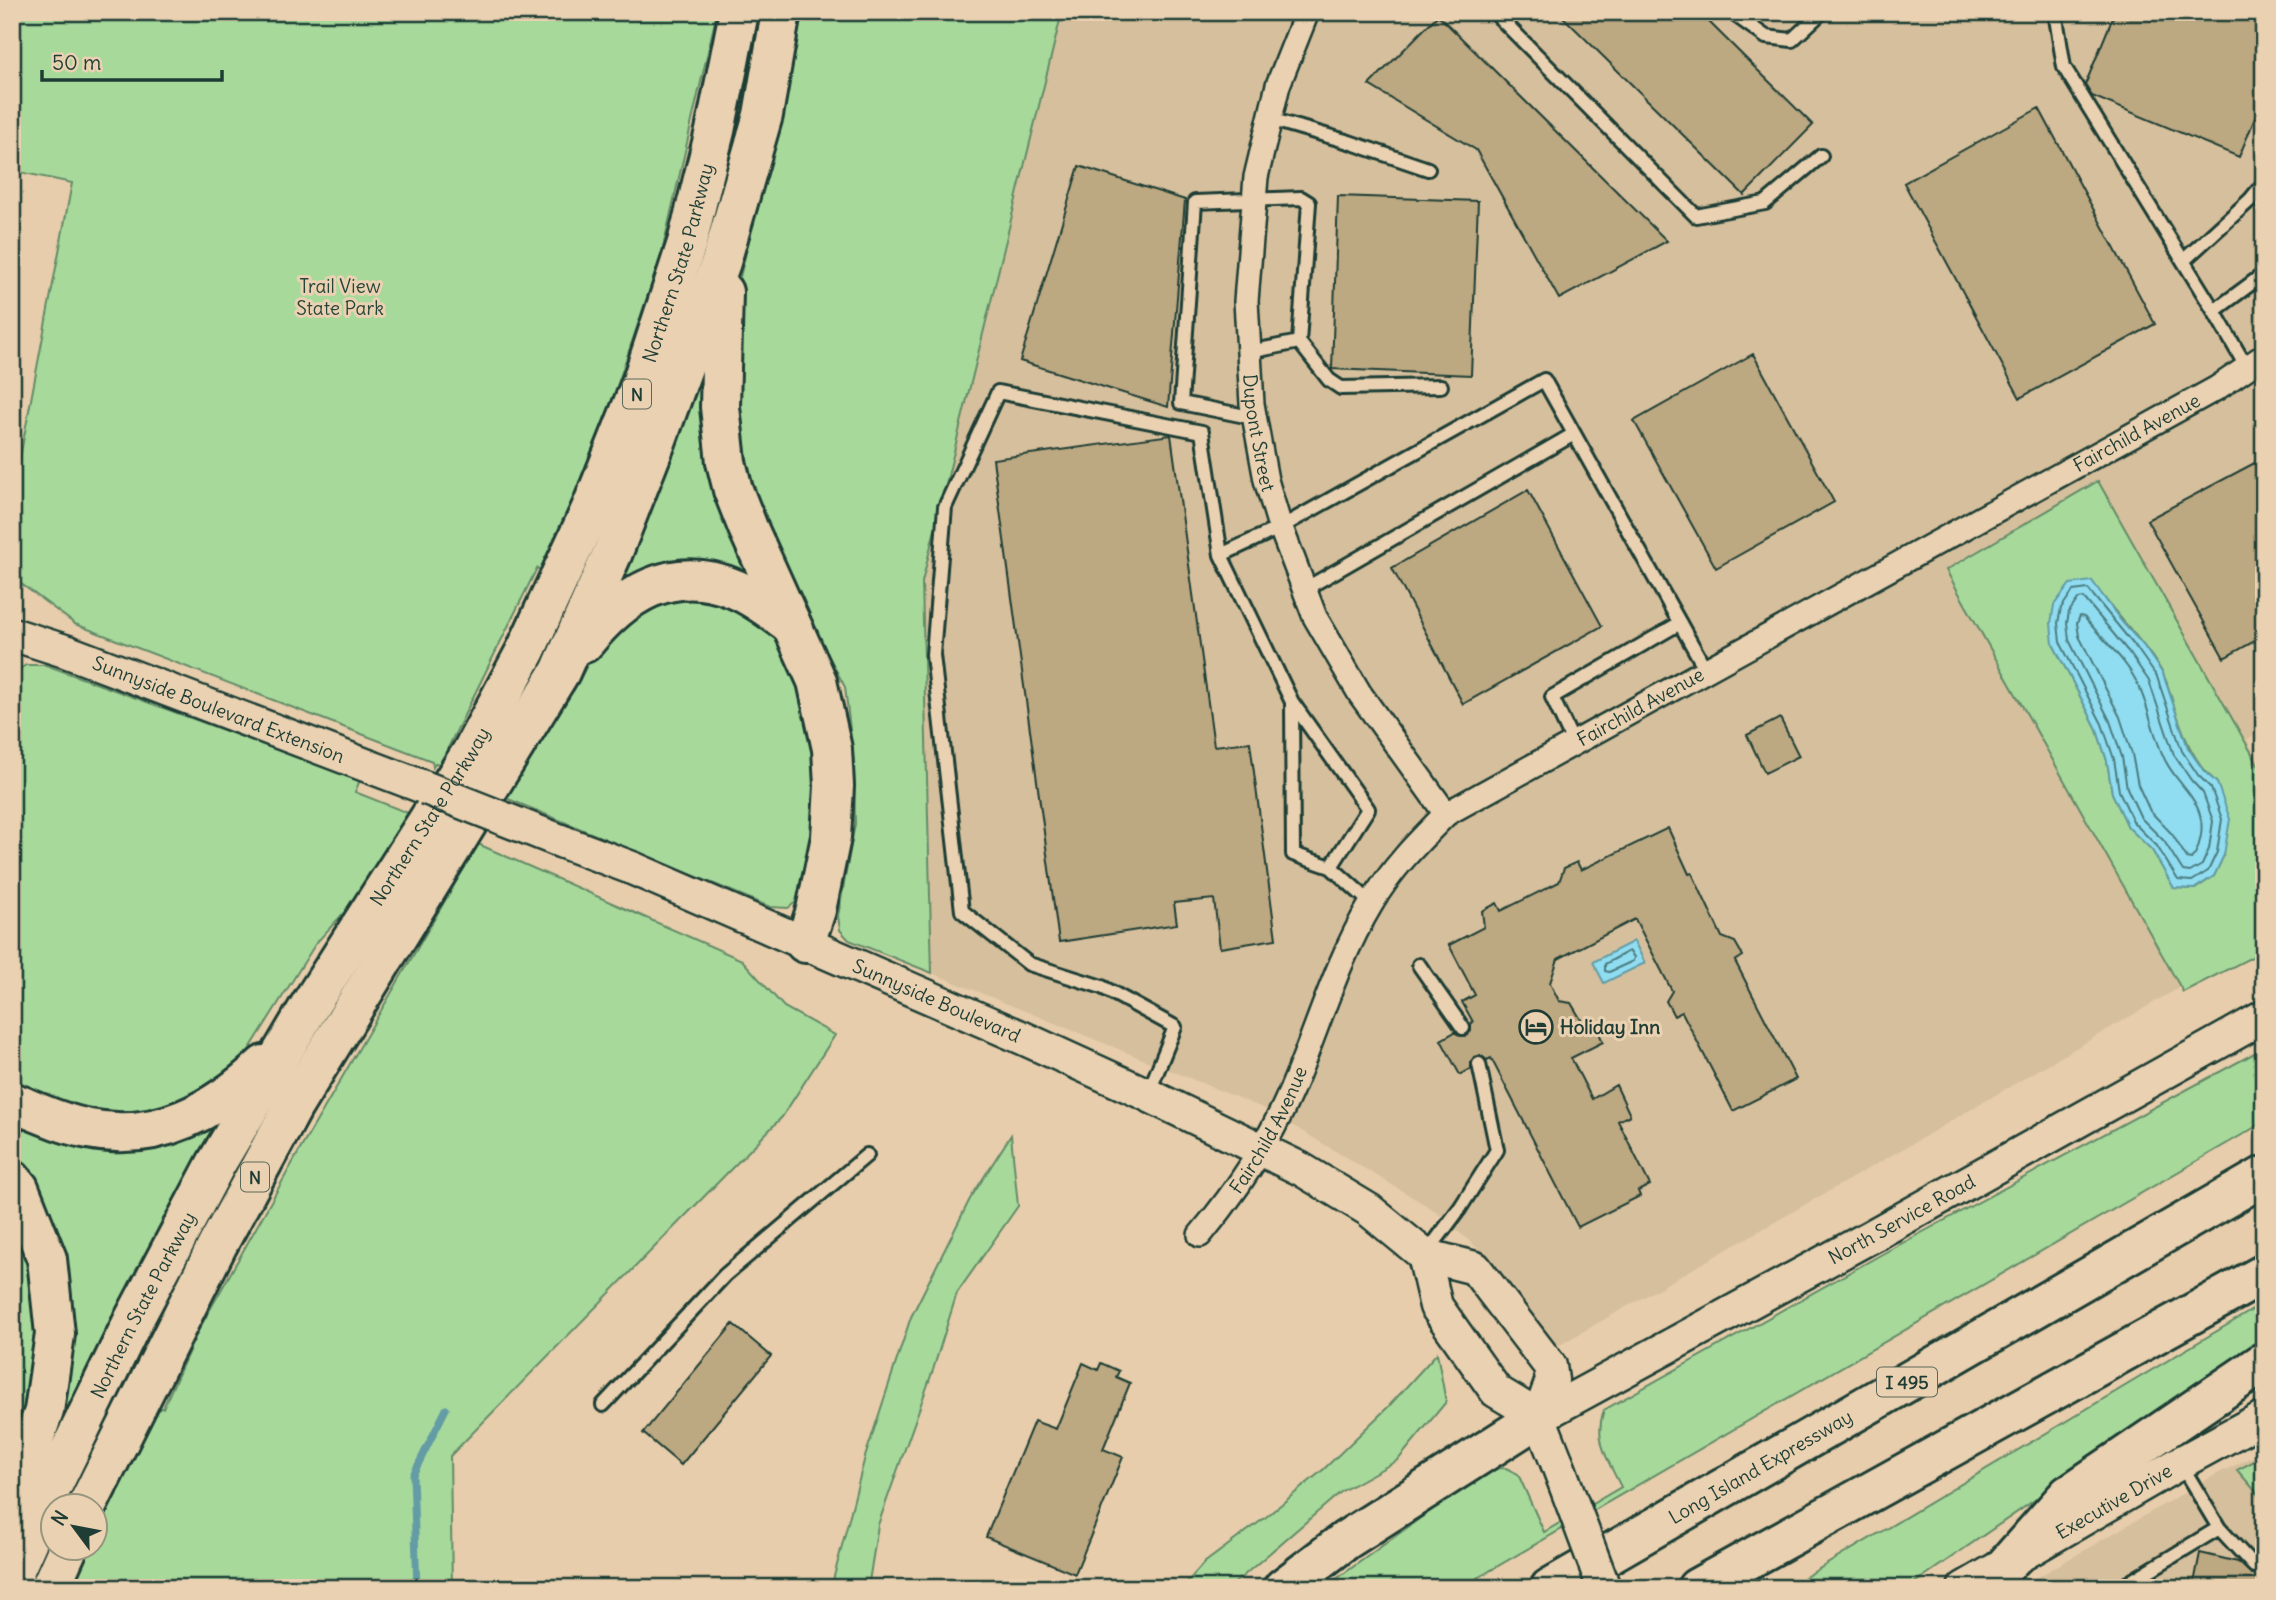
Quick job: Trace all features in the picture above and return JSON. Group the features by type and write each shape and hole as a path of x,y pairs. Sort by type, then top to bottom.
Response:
{"highway":[{"name":"Northern State Parkway","path":"12,1576 133,1321 216,1164 292,1036 471,753 526,650 592,509 642,381 687,243 715,131 739,12"},
{"name":"Northern State Parkway","path":"94,1492 217,1246 294,1105 560,671 618,540 721,262 763,115 781,12"},
{"path":"721,262 723,298 720,407 726,462 733,490 748,528 817,681 832,749 834,786 831,837 816,911 806,943"},
{"path":"560,671 604,618 649,586 670,581 712,581 736,589 790,624"},
{"path":"12,1102 91,1130 148,1131 174,1125 204,1111 241,1087 292,1036"},
{"name":"Long Island Expressway","path":"1550,1588 2264,1176"},
{"path":"12,1180 19,1188 47,1259 55,1334 44,1411 12,1502"},
{"path":"1697,1588 2264,1274"},
{"path":"2009,1571 2068,1495 2264,1362"},
{"path":"1283,1588 1346,1540 1539,1418"},
{"path":"50,1588 62,1562"}],"main road":[{"name":"Sunnyside Boulevard Extension","path":"12,634 68,652 426,788"},
{"name":"Sunnyside Boulevard","path":"426,788 632,868 806,943 1148,1095 1301,1169 1369,1210 1424,1255 1475,1268 1550,1366 1552,1380 1539,1418"},
{"name":"North Service Road","path":"1539,1418 2264,1017"},
{"path":"1424,1255 1436,1306 1496,1391 1539,1418 1604,1588"},
{"name":"Executive Drive","path":"1964,1588 2009,1571 2180,1463 2264,1417"}],"street":[{"name":"Dupont Street","path":"1307,12 1278,85 1256,177 1246,301 1255,418 1266,480 1315,617 1360,694 1446,814"},
{"name":"Fairchild Avenue","path":"1200,1235 1229,1201 1290,1093 1344,955 1371,902 1405,855 1446,814 2217,388 2255,362"}],"lane":[{"path":"1494,12 1696,216 1765,203 1821,156"},
{"path":"1731,12 1766,37 1792,40 1822,12"},
{"path":"2054,12 2064,67 2214,311 2255,362"},
{"path":"1269,119 1428,169"},
{"path":"2183,261 2250,201 2264,183"},
{"path":"1255,418 1181,403 1195,202 1301,198 1309,203 1299,342 1328,380 1341,388 1441,386"},
{"path":"2214,311 2264,274"},
{"path":"1249,352 1299,342"},
{"path":"1222,555 1281,527 1544,380 1706,670"},
{"path":"1148,1095 1175,1027 1102,987 1029,964 962,911 933,655 945,507 998,392 1202,432 1222,555 1292,702 1368,809 1331,867"},
{"path":"1305,589 1574,434"},
{"path":"1574,744 1552,697 1679,623"},
{"path":"1292,702 1293,854 1331,867 1371,902"},
{"path":"1419,965 1463,1028"},
{"path":"1424,1255 1460,1208 1497,1150 1479,1064"},
{"path":"603,1405 725,1275 867,1155"},
{"path":"2180,1463 2219,1528 2254,1566"},
{"path":"2120,1588 2219,1528"}],"shaded area":[{"path":"1062,12 2264,12 2264,730 2247,740 2264,770 2264,938 1922,1138 1556,1347 1492,1261 1434,1210 1265,1109 932,973 922,582"},
{"path":"2264,1451 2264,1588 2019,1588 2213,1476"}],"green space":[{"name":"Trail View State Park","path":"12,12 717,12 661,256 587,475 541,570 537,568 440,764 435,763 433,767 432,761 75,624 12,577 12,500 72,183 15,171 12,163"},
{"path":"801,12 1062,12 922,582 932,973 849,940 840,930 838,916 855,824 854,763 845,687 741,491 730,347 739,281 796,49"},
{"path":"710,367 754,582 624,581 624,571 695,374"},
{"path":"2098,481 2264,775 2264,951 2183,992 1946,570","holes":["2092,581 2146,648 2162,672 2189,746 2217,783 2224,855 2214,876 2195,889 2174,888 2152,850 2128,827 2112,793 2107,761 2096,727 2053,644"]},
{"path":"710,587 755,609 787,651 808,705 820,796 800,899 788,908 770,907 501,796 528,748 574,690 608,626 652,592"},
{"path":"26,665 46,665 360,780 355,792 408,813 373,881 316,943 239,1066 203,1101 97,1123 12,1086 12,674"},
{"path":"478,844 742,960 784,1007 835,1035 782,1117 450,1456 452,1588 62,1588 74,1562 108,1562 108,1492 147,1408 163,1408 198,1331"},
{"path":"2264,1048 2264,1122 1460,1588 1324,1588 1488,1469 1506,1468 1518,1474 1544,1532 1621,1487 1601,1440 1604,1410 1884,1253"},
{"path":"12,1112 205,1119 214,1130 78,1396 49,1430 65,1351 12,1163"},
{"path":"1011,1135 1018,1206 957,1293 933,1370 878,1525 868,1588 831,1588 865,1457 911,1317 970,1199"},
{"path":"12,1200 33,1245 40,1335 12,1472"},
{"path":"2264,1303 2264,1342 1907,1588 1787,1588"},
{"path":"1437,1353 1446,1402 1398,1460 1342,1491 1229,1588 1182,1588 1204,1563 1324,1469 1389,1406"},
{"path":"2264,1456 2264,1501 2237,1470"}],"water":[{"path":"2092,581 2163,674 2188,748 2204,771 2217,783 2230,819 2224,855 2214,876 2194,889 2174,888 2152,850 2128,827 2112,793 2107,761 2096,727 2053,644 2051,623 2054,605 2070,584"},
{"path":"1634,941 1645,963 1604,983 1593,962"}],"building":[{"path":"1558,12 1699,12 1813,125 1744,195"},
{"path":"2115,12 2264,12 2264,96 2239,157 2092,96 2085,85"},
{"path":"1438,15 1667,241 1559,299 1476,150 1369,85"},
{"path":"2039,108 2155,324 2020,398 1904,183"},
{"path":"1079,166 1185,200 1168,407 1020,361"},
{"path":"1338,196 1478,201 1471,375 1332,369"},
{"path":"1753,354 1834,502 1716,568 1634,421"},
{"path":"1171,435 1214,746 1250,742 1276,939 1220,948 1214,899 1174,903 1177,924 1059,942 993,459"},
{"path":"2264,458 2264,636 2224,658 2147,520"},
{"path":"1528,490 1602,626 1463,704 1392,568"},
{"path":"1780,718 1799,756 1765,773 1747,735"},
{"name":"Holiday Inn","path":"1668,828 1722,937 1735,942 1743,956 1735,961 1796,1079 1733,1111 1682,1012 1674,1016 1666,1001 1672,991 1635,919 1558,959 1550,983 1559,1001 1571,1003 1583,1023 1596,1026 1603,1042 1571,1058 1592,1099 1616,1085 1630,1115 1618,1121 1650,1185 1638,1191 1640,1196 1578,1227 1491,1058 1487,1060 1481,1056 1474,1057 1471,1069 1460,1075 1441,1040 1455,1032 1460,1036 1467,1035 1473,1022 1462,1002 1475,995 1449,945 1484,927 1482,911 1497,903 1501,911 1559,882 1564,868 1577,862 1581,870"},
{"path":"733,1324 771,1356 681,1465 643,1433"},
{"path":"1083,1363 1098,1370 1101,1363 1119,1371 1116,1377 1130,1383 1103,1449 1123,1457 1075,1574 986,1537 1034,1421 1056,1429"},
{"path":"2200,1553 2238,1562 2252,1574 2259,1573 2264,1568 2264,1588 2193,1588"}],"waterway":[{"path":"417,1588 413,1475 446,1409"}],"place":[{"name":"Holiday Inn","path":"1536,1027"}]}
